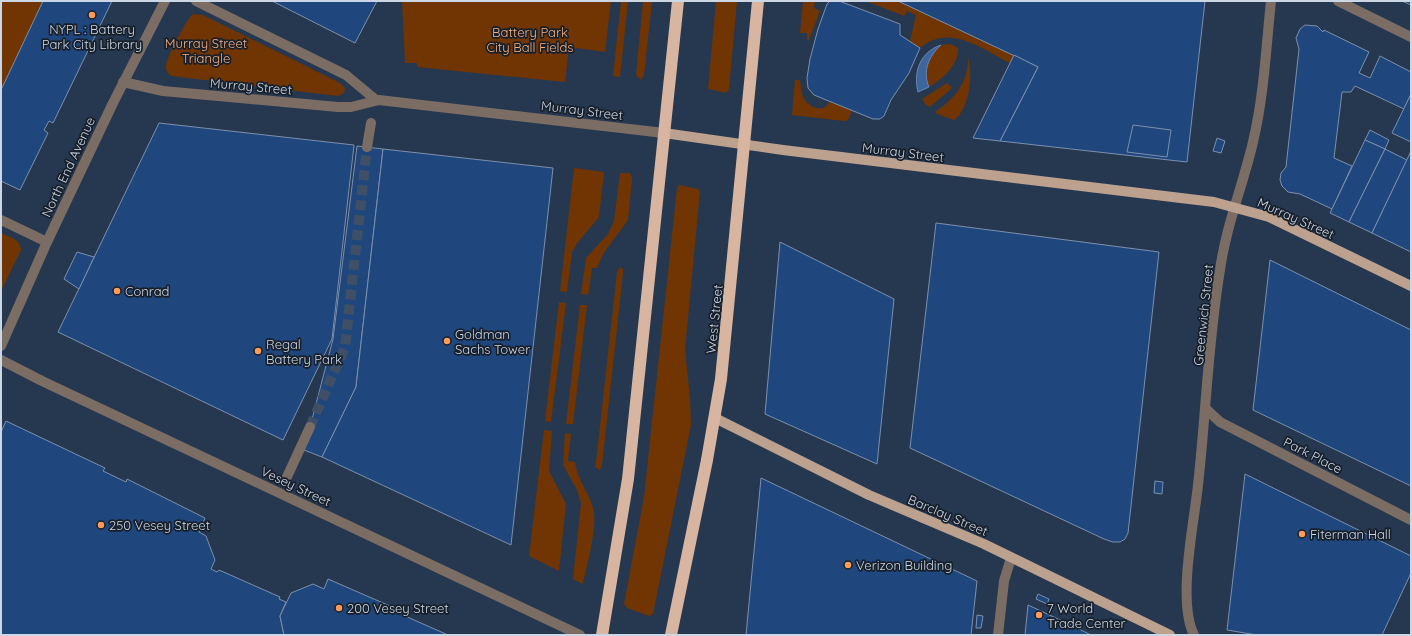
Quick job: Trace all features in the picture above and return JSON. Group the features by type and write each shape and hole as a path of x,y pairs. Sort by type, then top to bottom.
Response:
{"highway":[{"path":"602,635 628,479 678,1"},
{"name":"West Street","path":"671,635 715,418 726,348 758,1"}],"main road":[{"name":"Murray Street","path":"664,133 745,145 1196,200 1236,207 1269,217 1411,286"},
{"name":"Barclay Street","path":"715,418 869,495 960,534 1170,635"}],"street":[{"name":"North End Avenue","path":"1,346 47,242 123,82 165,1"},
{"path":"196,1 346,75 376,100"},
{"name":"Greenwich Street","path":"1194,635 1188,614 1186,590 1220,269 1226,238 1252,147 1259,110 1271,1"},
{"path":"1338,1 1411,37"},
{"name":"Murray Street","path":"123,82 163,91 338,107 351,107 376,100 664,133"},
{"path":"367,147 371,123"},
{"path":"1,220 47,242"},
{"name":"Vesey Street","path":"1,360 49,385 580,635"},
{"name":"Park Place","path":"1206,409 1220,422 1411,520"},
{"path":"286,479 310,427"},
{"path":"998,635 1004,581 1010,558"}],"green space":[{"path":"1,1 43,1 1,90"},
{"name":"Battery Park City Ball Fields","path":"402,1 611,1 605,52 569,47 565,82 417,67 417,63 405,63"},
{"path":"621,1 628,1 620,77 613,76"},
{"path":"643,1 652,1 644,75 641,80 636,75"},
{"path":"716,1 737,1 729,89 726,93 708,89"},
{"path":"803,1 815,1 814,8 820,11 809,40 807,40 807,33 800,33"},
{"path":"866,1 898,1 1014,55 1010,63 977,46 954,38 943,38 931,41 920,48 910,41 916,15 907,11 904,16"},
{"name":"Murray Street Triangle","path":"193,14 203,15 340,83 345,88 344,93 338,96 171,76 166,68 167,61 173,46"},
{"path":"951,44 958,48 958,54 953,66 944,76 929,87 926,75 930,59 941,45"},
{"path":"968,57 970,82 964,108 954,120 937,114 935,112 955,95 963,82 966,74"},
{"path":"795,80 800,80 803,97 810,105 821,108 827,105 830,101 852,111 848,120 844,121 792,115"},
{"path":"947,83 952,88 930,107 925,104 922,99"},
{"path":"574,168 604,172 599,217 578,242 572,252 567,292 560,291"},
{"path":"620,173 630,173 632,178 628,220 603,254 597,268 592,268 588,295 581,294 586,258 608,234 614,221"},
{"path":"679,185 698,189 700,191 685,350 691,425 653,614 649,616 627,608 624,604 644,497 677,188"},
{"path":"1,233 17,241 21,250 1,291"},
{"path":"620,267 623,269 623,273 602,465 600,470 595,467 617,272"},
{"path":"559,302 566,303 551,422 545,421"},
{"path":"580,305 587,305 573,424 566,424"},
{"path":"544,430 552,431 549,471 566,504 559,571 529,556"},
{"path":"565,433 571,434 568,461 575,462 578,474 591,502 594,515 593,535 583,584 573,579 581,503 577,490 563,465"}],"water":[{"path":"941,45 933,54 928,64 926,75 929,87 918,92 917,77 920,64 928,52"}],"building":[{"path":"43,1 112,1 53,123 49,121 44,130 48,133 20,190 1,181 1,90"},
{"path":"272,1 377,1 355,43"},
{"path":"830,1 839,1 900,24 900,35 920,48 909,73 891,100 884,116 880,119 873,119 814,95 808,88 807,78 810,59 818,29 827,4"},
{"path":"898,1 1205,1 1187,162 1000,141 1038,67"},
{"path":"1402,1 1411,1 1411,5"},
{"path":"1305,25 1317,26 1323,32 1324,30 1369,52 1359,73 1370,78 1380,56 1411,72 1411,94 1404,109 1355,86 1351,92 1342,92 1334,158 1352,166 1332,209 1300,194 1288,192 1282,186 1280,180 1281,173 1286,167 1299,49 1296,38 1300,29"},
{"path":"1014,55 1038,67 1000,141 973,138"},
{"path":"1411,94 1411,142 1392,133"},
{"path":"159,123 354,145 332,339 283,440 58,332"},
{"path":"1133,125 1171,130 1167,157 1127,152"},
{"path":"1370,130 1389,140 1385,149 1365,140"},
{"path":"1217,138 1225,141 1221,153 1213,151"},
{"path":"1365,140 1385,149 1349,222 1330,213"},
{"path":"357,146 383,149 356,387 322,457 304,450 333,339"},
{"name":"Goldman Sachs Tower","path":"383,149 553,168 511,545 322,457 356,387"},
{"path":"1385,149 1407,160 1372,233 1349,222"},
{"path":"1411,151 1411,252 1372,233"},
{"path":"936,223 1159,252 1128,533 1125,539 1120,542 1113,542 1104,539 910,448"},
{"path":"780,242 894,299 877,464 765,414"},
{"path":"77,252 94,257 79,289 64,279"},
{"path":"1270,260 1411,330 1411,486 1253,410"},
{"name":"250 Vesey Street","path":"6,421 105,468 103,471 126,482 127,479 205,518 199,532 206,536 215,560 211,569 217,572 219,570 280,597 279,599 286,602 280,616 284,635 1,635 1,432"},
{"name":"Fiterman Hall","path":"1245,474 1411,556 1411,573 1382,635 1257,635 1227,630"},
{"name":"Verizon Building","path":"761,478 977,581 971,635 746,635"},
{"path":"1155,481 1163,482 1162,494 1154,493"},
{"name":"200 Vesey Street","path":"328,579 406,613 405,616 448,635 284,635 280,616 291,593 313,584 324,589"},
{"path":"1038,594 1049,599 1047,604 1036,599"},
{"name":"7 World Trade Center","path":"1028,605 1071,625 1091,635 1025,635"},
{"path":"977,615 983,616 981,628 976,628"}],"tunnel":[{"path":"310,427 345,347 367,147"}],"place":[{"name":"NYPL : Battery Park City Library","path":"92,15"},
{"name":"Conrad","path":"117,291"},
{"name":"Goldman Sachs Tower","path":"447,341"},
{"name":"Regal Battery Park","path":"258,351"},
{"name":"250 Vesey Street","path":"101,525"},
{"name":"Fiterman Hall","path":"1302,534"},
{"name":"Verizon Building","path":"848,565"},
{"name":"200 Vesey Street","path":"339,608"},
{"name":"7 World Trade Center","path":"1039,615"}]}
